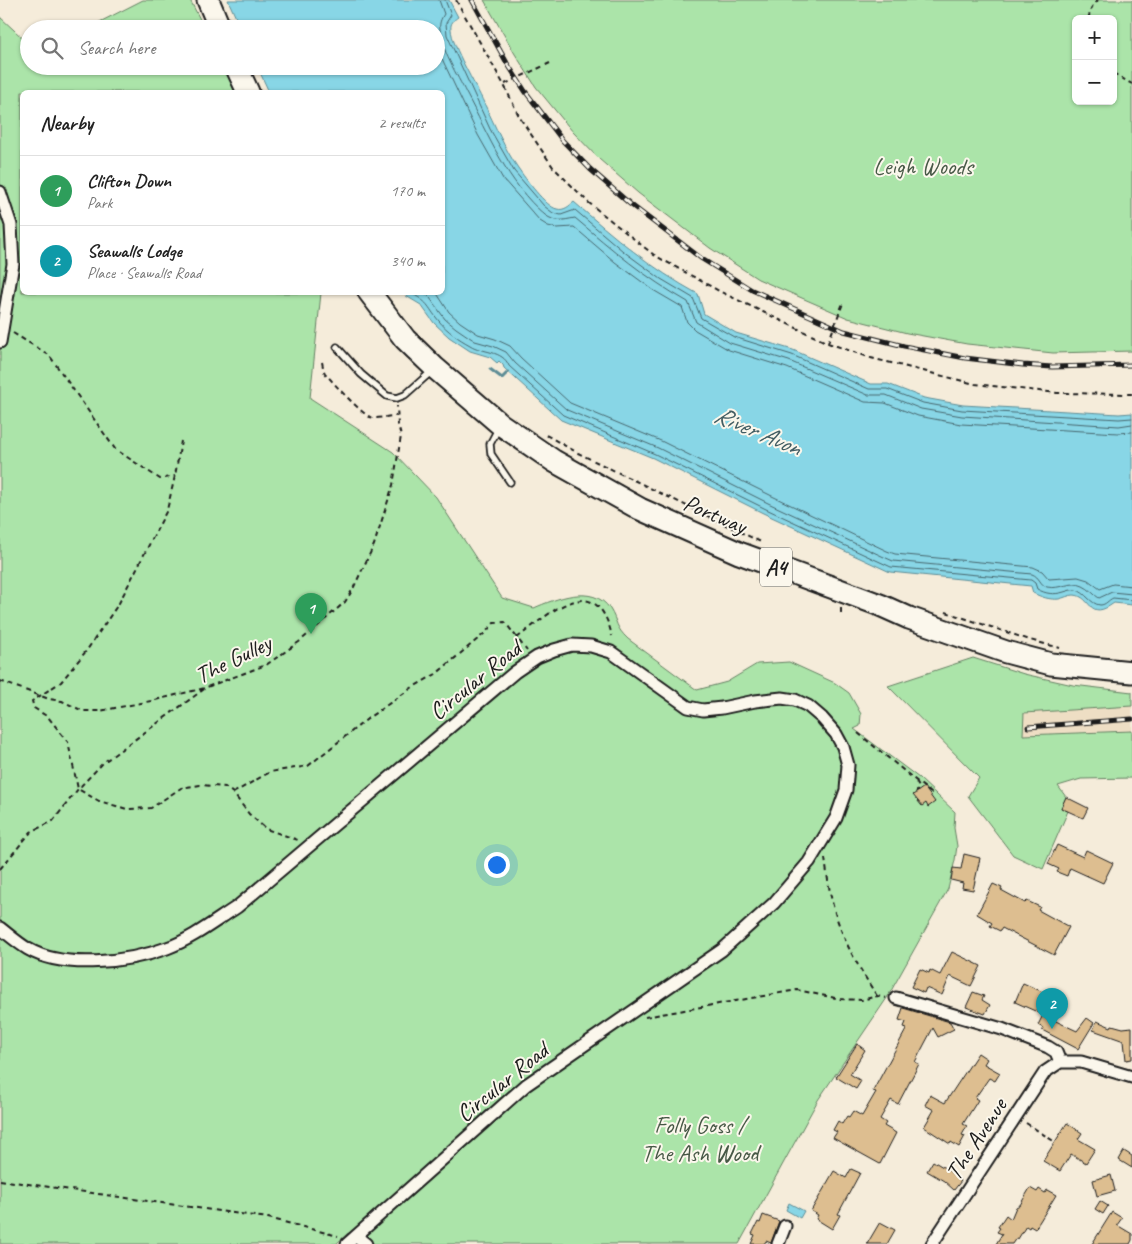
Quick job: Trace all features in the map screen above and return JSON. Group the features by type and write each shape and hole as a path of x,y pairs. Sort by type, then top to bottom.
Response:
{"highway":[{"path":"208,0 216,20"},
{"path":"240,75 247,90"},
{"name":"Portway","path":"371,295 404,339 500,424 554,461 640,510 739,553 880,605 909,618 1006,652 1052,664 1132,672"}],"street":[{"path":"0,192 11,225 13,264 0,342"},
{"name":"Circular Road","path":"0,928 29,949 58,960 86,962 126,959 167,948 200,931 237,907 515,672 537,657 572,645 591,646 611,652 688,707 703,710 782,698 795,700 808,706 815,712 836,734 843,747 848,765 846,790 836,818 809,862 774,903 722,950 526,1085 350,1241"},
{"path":"896,998 1002,1029 1048,1047 1056,1052 1060,1062 1081,1062 1132,1076"},
{"name":"The Avenue","path":"932,1244 1045,1072 1060,1062"},
{"path":"778,1244 785,1226"},
{"path":"350,1241 366,1244"}],"lane":[{"path":"337,347 361,374 387,396 397,398 408,393 435,368"},
{"path":"500,424 490,444 491,454 510,482"}],"path":[{"path":"456,0 504,85 520,118 553,167 589,203 654,255 721,292 828,343 871,358 975,384 1057,393 1132,394"},
{"path":"1089,15 1092,7 1098,0"},
{"path":"504,85 550,63"},
{"path":"1117,75 1132,84"},
{"path":"828,343 843,304"},
{"path":"9,331 49,355 115,449 160,479 175,476"},
{"path":"322,362 324,372 361,411 370,417 397,416"},
{"name":"The Gulley","path":"0,870 31,832 53,822 78,790 104,762 207,687 266,665 299,642 345,602 374,545 393,485 401,436 398,428 397,398"},
{"name":"Portway","path":"544,434 587,458 768,546"},
{"path":"181,441 167,510 119,603 87,650 61,682 32,701 34,708 48,717 68,742 78,790 99,801 127,809 151,808 181,788 200,785 225,787 233,793 249,814 266,829 302,841"},
{"path":"516,638 570,601 584,599 596,604 609,624 612,636"},
{"path":"946,612 1030,640 1065,649"},
{"path":"233,793 270,772 308,766 371,716 413,687 436,674 485,633 494,622 505,622 528,653"},
{"path":"0,681 43,697 62,701 83,711 100,711 207,687"},
{"path":"858,732 931,793 930,795"},
{"path":"914,780 919,787 916,793"},
{"path":"824,856 831,898 839,927 855,960 877,996"},
{"path":"640,1018 797,990 840,999 862,1000 877,996 891,999 896,998"},
{"path":"1016,1116 1055,1142"},
{"path":"0,1180 268,1218 338,1236 350,1241"}],"shaded area":[{"path":"1132,706 1132,731 1023,735 1024,713"}],"green space":[{"path":"143,0 190,0 200,20 104,20"},
{"name":"Leigh Woods","path":"484,0 1132,0 1132,351 1053,353 967,344 907,333 848,318 758,279 710,248 638,193 599,159 573,132 536,87"},
{"name":"Folly Goss / The Ash Wood","path":"0,17 20,36 20,75 229,75 237,90 20,90 20,295 321,295 310,398 393,452 436,497 502,598 534,608 574,595 594,597 603,601 628,639 697,690 727,682 757,664 789,662 835,683 849,693 861,714 860,726 854,729 919,778 955,812 954,828 957,846 948,889 887,998 818,1100 739,1244 373,1244 348,1233 336,1244 0,1244"},
{"path":"973,658 1024,674 1073,685 1132,692 1132,706 1024,713 1023,735 1132,731 1132,778 1081,779 1058,786 1066,797 1061,808 1068,811 1043,869 1013,855 968,796 979,778 888,686"}],"water":[{"name":"River Avon","path":"228,0 449,0 458,17 451,25 455,46 508,152 531,185 547,203 557,209 564,209 574,202 649,263 698,294 704,314 736,333 793,350 871,384 888,384 924,398 963,405 1119,414 1132,413 1132,605 1114,603 1099,610 1095,609 1080,596 1070,595 1059,599 1042,597 1033,593 1031,586 890,572 763,513 653,458 561,420 504,368 499,361 497,363 490,357 470,351 449,337 434,323 421,305 405,295 445,295 445,90 268,90 261,75 445,75 445,20 237,20"},
{"path":"789,1203 804,1211 800,1218 786,1210"}],"building":[{"path":"924,787 935,802 928,807 926,803 922,806 913,795"},
{"path":"1066,797 1088,808 1083,818 1061,808"},
{"path":"1057,845 1083,857 1086,850 1113,863 1103,883 1070,868 1067,876 1057,872 1059,869 1048,864"},
{"path":"964,854 980,858 973,890 962,888 963,883 951,880 953,868 961,869"},
{"path":"993,884 1025,903 1027,901 1040,907 1038,910 1069,927 1054,955 1002,928 1000,931 990,926 992,923 977,914"},
{"path":"952,952 981,966 971,986 950,976 942,995 926,988 924,993 911,987 920,969 929,973 930,970 940,975"},
{"path":"1023,983 1052,996 1044,1015 1015,1002"},
{"path":"973,992 984,996 982,1000 990,1005 985,1014 966,1007"},
{"path":"903,1008 950,1022 954,1029 938,1037 933,1028 915,1062 919,1064 898,1104 891,1100 880,1119 886,1123 884,1126 896,1133 880,1164 833,1138 837,1132 833,1130 838,1121 842,1124 853,1111 862,1116 876,1092 873,1091 907,1028 904,1027 906,1022 899,1020"},
{"path":"1043,1015 1077,1031 1087,1018 1094,1023 1078,1049 1042,1030 1043,1028 1038,1025"},
{"path":"1097,1021 1111,1027 1112,1025 1123,1028 1132,1027 1132,1059 1126,1060 1124,1041 1093,1030"},
{"path":"857,1044 865,1050 850,1074 861,1081 856,1089 836,1077"},
{"path":"978,1053 987,1059 984,1064 1000,1073 995,1081 989,1078 975,1098 978,1100 963,1124 967,1126 962,1135 965,1136 959,1147 951,1142 950,1144 924,1127 934,1110 925,1105 930,1095 945,1103"},
{"path":"1067,1123 1082,1133 1078,1139 1095,1149 1086,1163 1071,1154 1060,1171 1043,1161"},
{"path":"1124,1151 1132,1156 1132,1168 1119,1160"},
{"path":"933,1161 961,1181 954,1190 944,1181 927,1171"},
{"path":"851,1169 860,1173 832,1229 816,1219 818,1215 811,1211 834,1171 846,1178"},
{"path":"1111,1175 1115,1191 1097,1196 1093,1180"},
{"path":"1030,1188 1037,1192 1039,1189 1045,1193 1047,1190 1056,1195 1035,1229 1026,1226 1018,1239 1016,1238 1012,1244 996,1244 1002,1234 997,1232 1000,1228 998,1227 1006,1215 1011,1219 1016,1207 1020,1205"},
{"path":"1100,1201 1108,1206 1103,1214 1095,1209"},
{"path":"1112,1212 1122,1218 1117,1225 1132,1234 1130,1244 1092,1244"},
{"path":"763,1215 779,1221 771,1243 766,1241 764,1244 751,1244 755,1235 752,1234"},
{"path":"880,1222 895,1230 887,1244 867,1244"}],"waterway":[{"path":"490,369 502,378 508,372"}],"railway":[{"path":"472,0 525,91 563,141 590,169 630,204 702,259 752,290 844,331 904,346 965,358 1023,365 1052,367 1132,365"},
{"path":"1028,727 1132,719"}],"place":[{"name":"Clifton Down","path":"311,634"},
{"name":"Seawalls Lodge","path":"1052,1029"}]}
